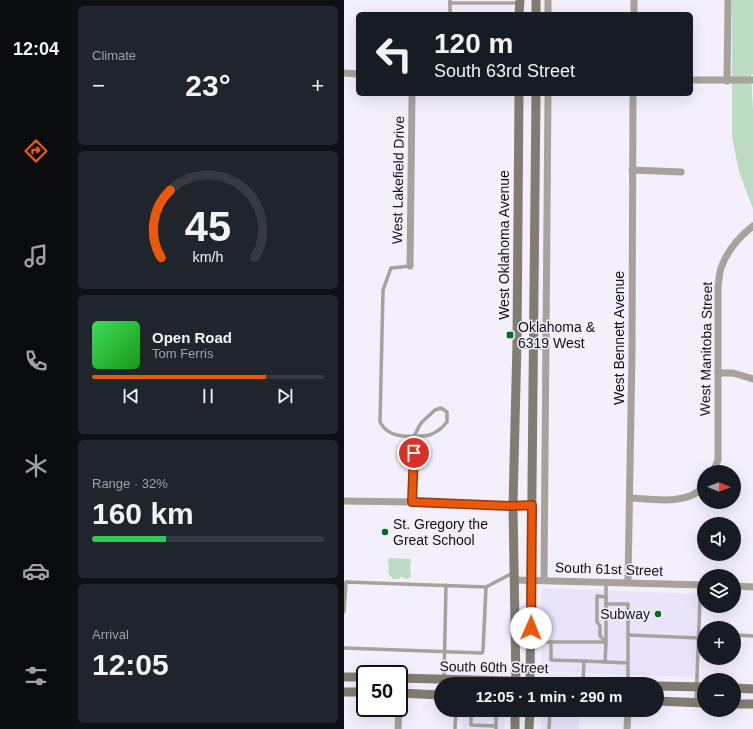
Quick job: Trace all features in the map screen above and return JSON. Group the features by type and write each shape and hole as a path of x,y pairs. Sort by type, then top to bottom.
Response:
{"main road":[{"path":"536,0 536,12"},
{"name":"West Oklahoma Avenue","path":"516,677 513,506 517,347 519,96"},
{"path":"530,677 536,96"},
{"path":"344,677 356,677"},
{"name":"South 60th Street","path":"408,678 434,679"},
{"path":"664,686 697,687"},
{"path":"664,688 678,686"},
{"path":"741,688 753,689"},
{"path":"344,692 356,692"},
{"name":"South 60th Street","path":"408,693 434,695"},
{"path":"664,701 697,703"},
{"path":"741,704 753,704"},
{"path":"515,717 515,729"},
{"path":"529,729 530,717"}],"street":[{"path":"548,0 548,12"},
{"path":"634,0 634,12"},
{"path":"727,81 728,0"},
{"path":"344,73 356,74"},
{"path":"693,80 753,80"},
{"name":"West Lakefield Drive","path":"410,266 412,96"},
{"path":"544,580 548,96"},
{"name":"West Bennett Avenue","path":"628,582 633,96"},
{"path":"632,170 680,172"},
{"name":"West Manitoba Street","path":"716,465 718,460 718,287 721,268 729,252 741,236 753,226"},
{"path":"718,373 733,373 753,379"},
{"path":"412,502 413,475"},
{"path":"630,498 679,500 691,497 697,492"},
{"path":"344,500 513,506 532,505"},
{"name":"South 61st Street","path":"514,576 532,580 697,585"},
{"path":"741,586 753,587"},
{"path":"398,729 399,717"},
{"path":"627,729 628,717"}],"lane":[{"path":"451,12 450,1 520,2"},
{"path":"410,266 391,268 383,290 380,422 383,427 397,436 414,436 431,435 441,429 447,422 447,412 441,408 435,410 421,423 414,436 413,475"},
{"path":"517,347 545,348"},
{"path":"344,612 346,582 486,586 514,576"},
{"path":"605,662 606,582"},
{"path":"444,677 446,586"},
{"path":"344,648 483,652 486,586"},
{"path":"606,597 597,596 597,622 600,626 600,636 606,642"},
{"path":"606,604 628,604 628,677"},
{"path":"628,635 697,636"},
{"path":"741,635 753,636"},
{"path":"531,642 606,642"},
{"path":"551,642 551,660 628,663"},
{"path":"583,677 584,661"},
{"path":"455,729 456,717"},
{"path":"471,717 471,725 496,727"},
{"path":"550,717 550,729"}],"shaded area":[{"path":"542,588 697,594 698,613 695,677 541,671"},
{"path":"463,717 505,717 504,729 462,729"},
{"path":"541,717 579,717 579,729 541,729"}],"green space":[{"path":"732,0 753,0 753,74 751,75 753,112 753,209 739,171 732,137"},
{"path":"390,558 410,559 411,577 407,579 401,577 399,579 393,579 388,573 388,560"}],"place":[{"name":"Oklahoma & 6319 West","path":"510,335"},
{"name":"St. Gregory the Great School","path":"385,532"},
{"name":"Subway","path":"658,614"}],"route":[{"path":"414,453 412,502 513,506 532,505 531,628"}]}
